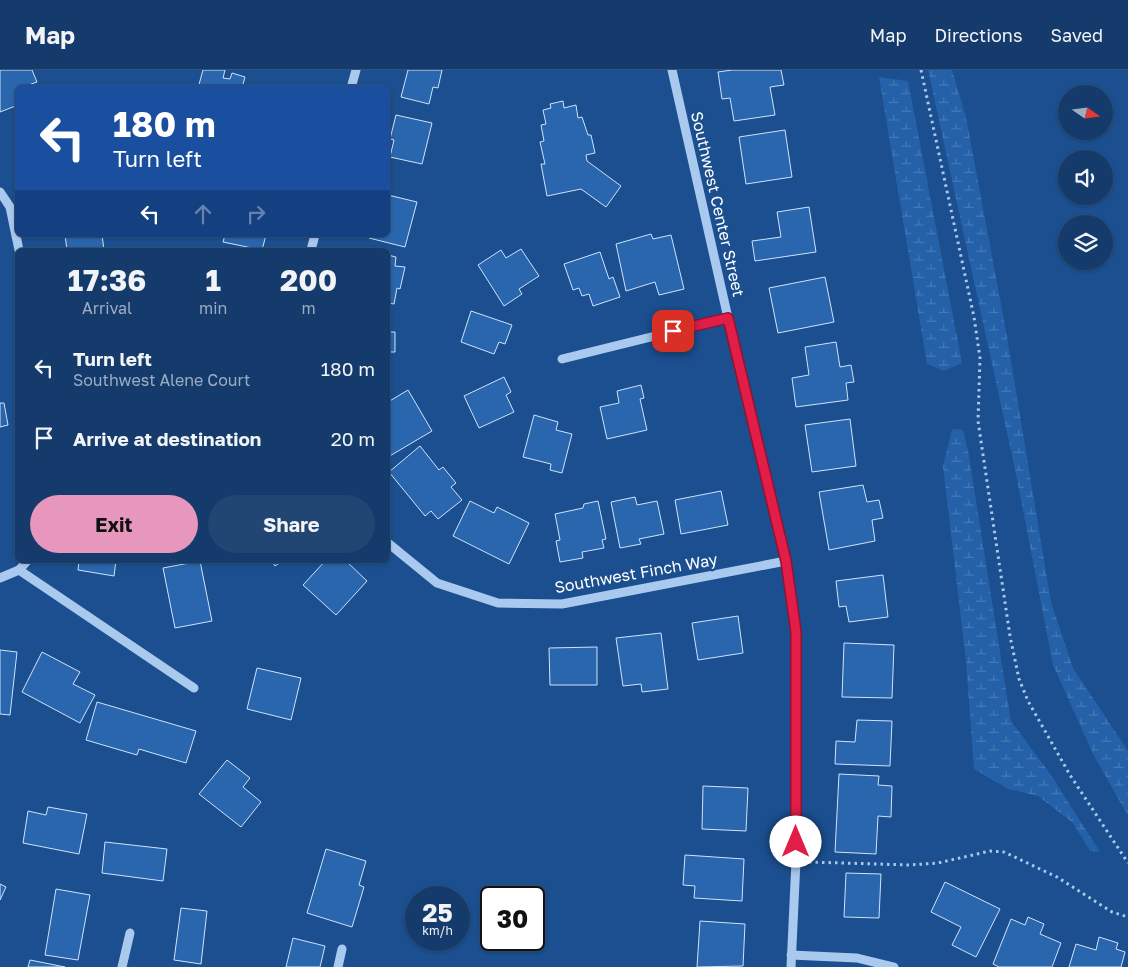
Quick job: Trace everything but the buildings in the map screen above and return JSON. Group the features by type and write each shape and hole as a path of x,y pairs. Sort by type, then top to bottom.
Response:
{"street":[{"path":"352,85 356,70"},
{"name":"Southwest Center Street","path":"672,70 728,318 786,561 796,632 796,861 791,967"},
{"path":"0,192 10,206 15,228"},
{"path":"562,359 728,318"},
{"name":"Southwest Finch Way","path":"390,545 437,583 498,603 562,604 786,561"},
{"path":"0,578 19,570 25,563"},
{"path":"19,570 194,688"},
{"path":"122,967 130,933"},
{"path":"338,967 342,949"},
{"path":"791,955 857,958 894,967"}],"path":[{"path":"921,70 974,317 980,358 978,421 1010,636 1019,679 1028,701 1070,774 1128,863"},
{"path":"796,861 910,865 938,863 990,851 1004,852 1057,877 1112,912 1128,916"}],"green space":[{"path":"928,70 952,70 966,117 1006,331 1051,602 1073,668 1128,751 1128,816 1093,754 1053,665 1016,474"},
{"path":"879,77 908,81 962,363 944,371 927,364"},
{"path":"952,429 963,430 968,450 1011,721 1051,775 1100,852 1090,851 1073,823 1038,796 1008,789 974,769 966,661 943,466"}],"route":[{"path":"673,331 728,318 786,561 796,632 796,842"}]}
